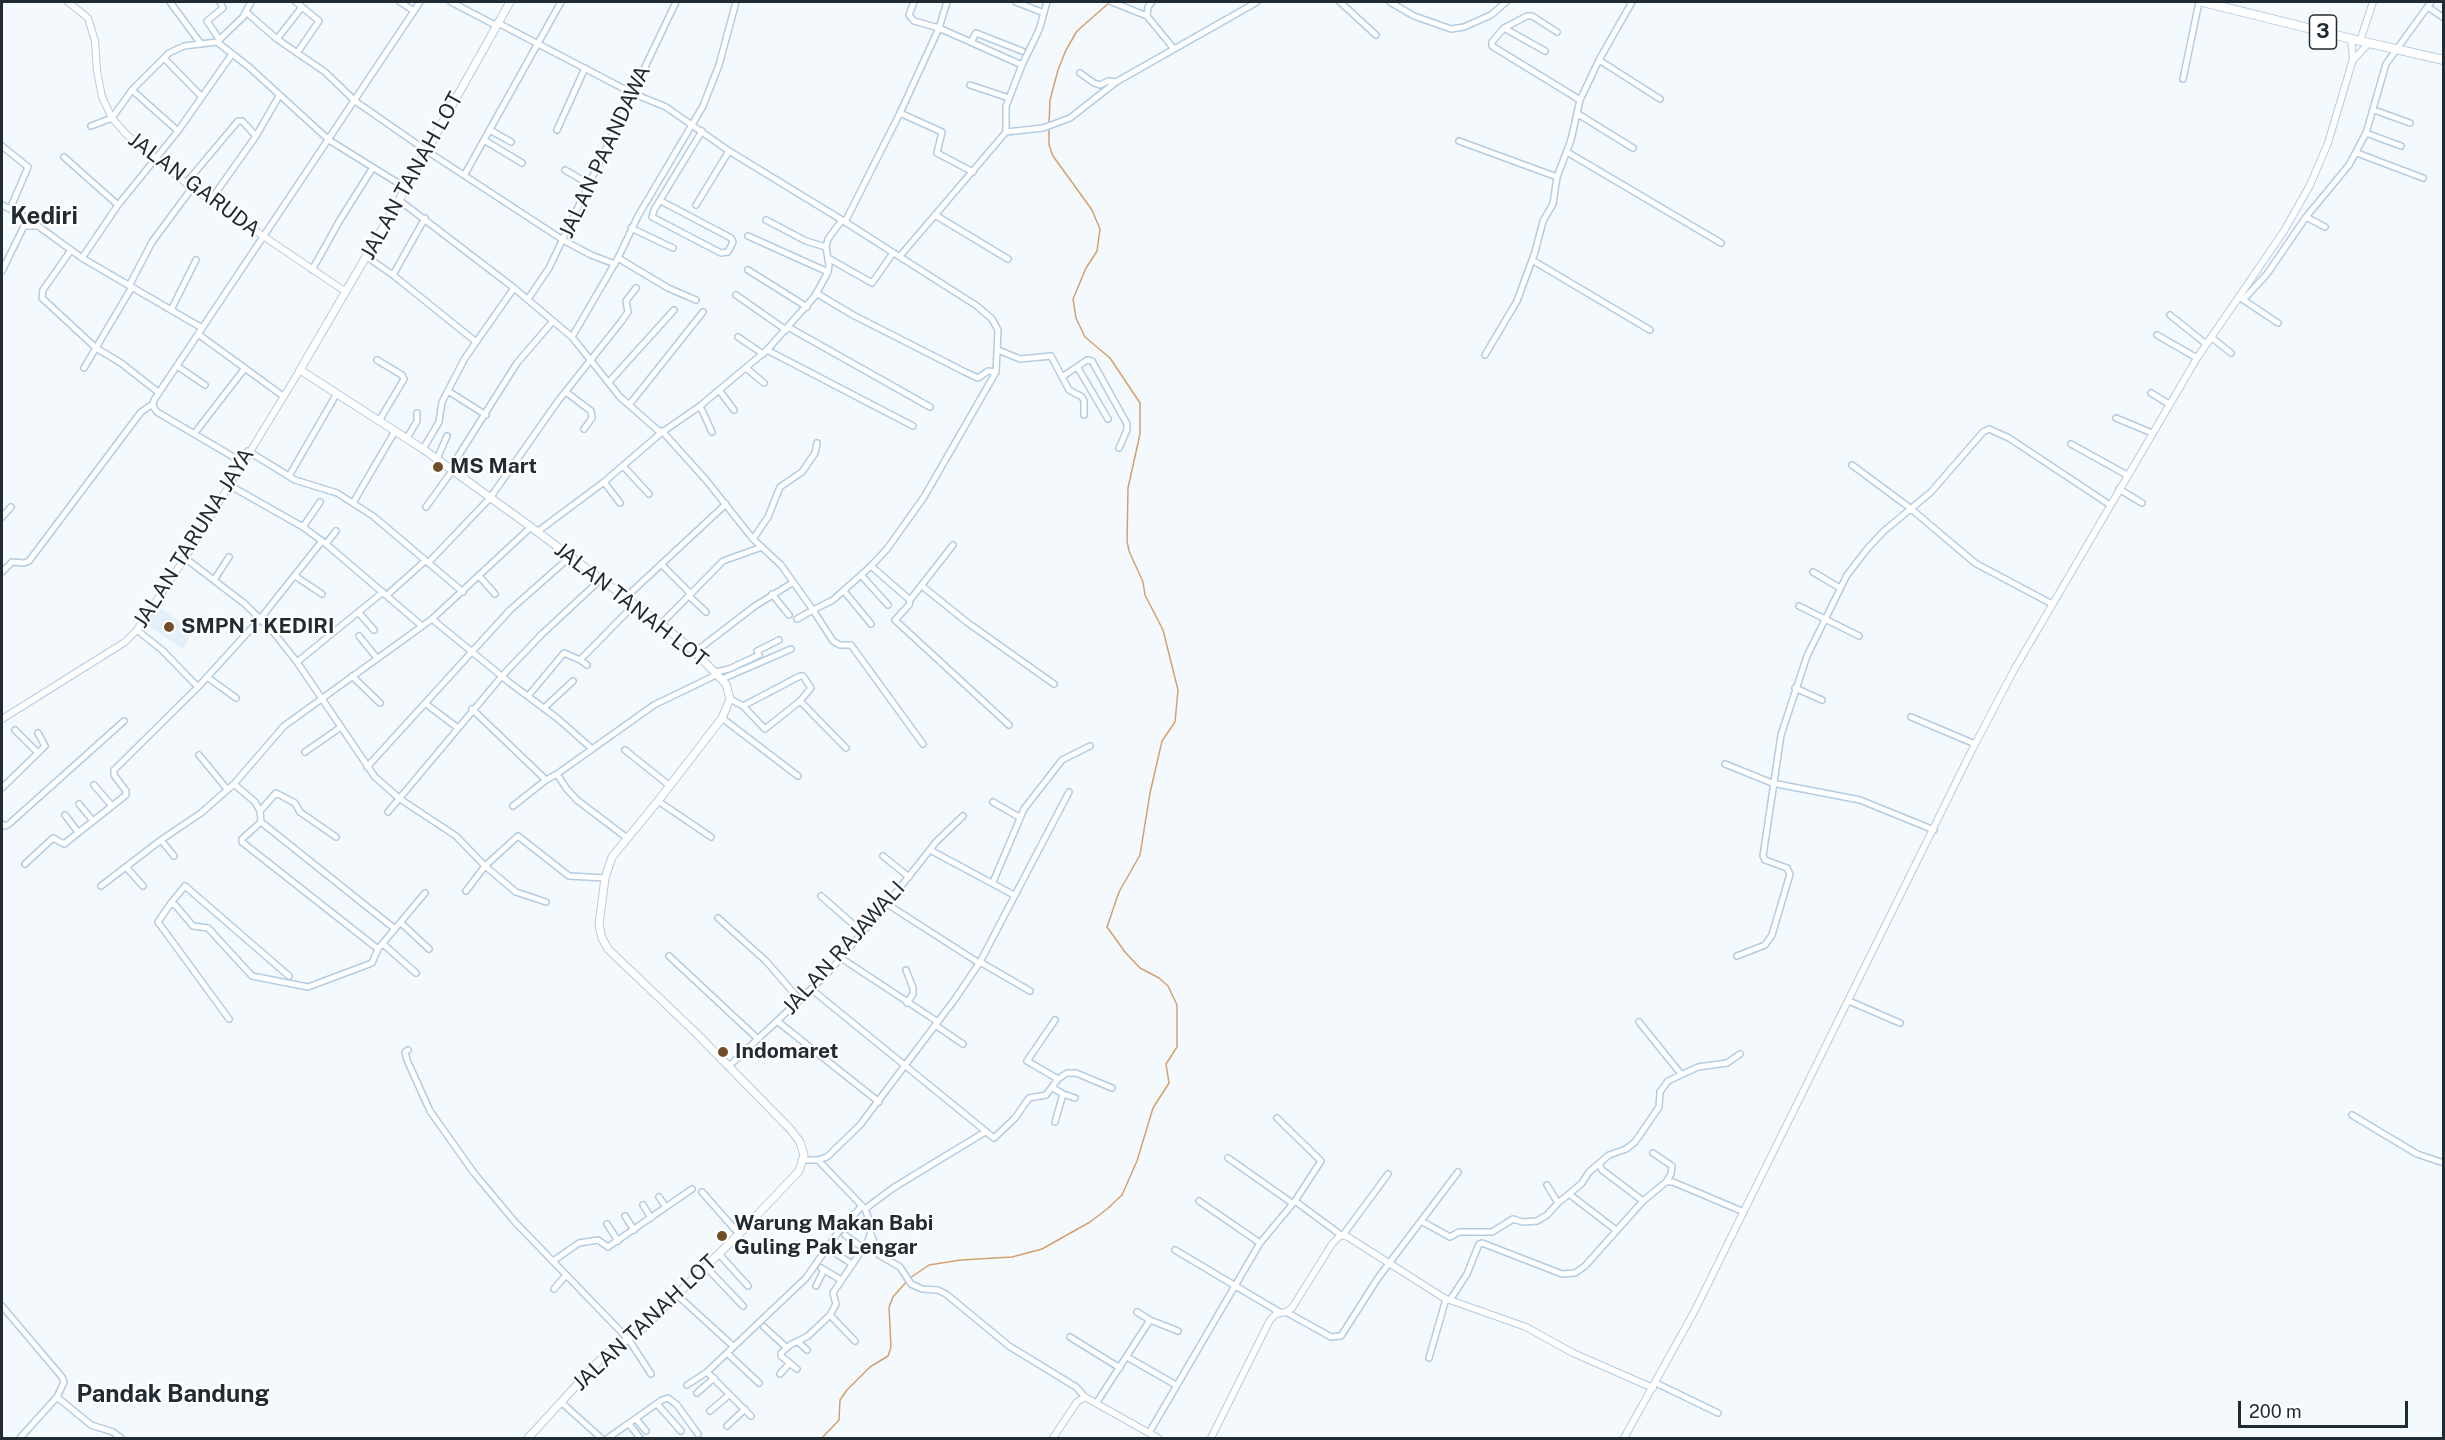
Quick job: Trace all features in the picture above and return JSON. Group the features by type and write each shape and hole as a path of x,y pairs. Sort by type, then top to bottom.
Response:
{"highway":[{"name":"3","path":"2203,2 2444,60"}],"main road":[{"name":"JALAN TANAH LOT","path":"510,2 367,257 300,370 423,449 661,624 719,675 728,688 730,699"},
{"path":"730,699 722,718 612,857 605,878 599,919 600,933 605,944 799,1139 803,1148 804,1160"},
{"name":"JALAN TANAH LOT","path":"528,1438 606,1354 629,1340 739,1234 799,1171 804,1160"}],"street":[{"name":"JALAN GARUDA","path":"68,2 88,18 95,41 100,86 112,118 126,134 210,201 346,292"},
{"path":"170,2 201,44"},
{"path":"220,2 223,8 207,21 218,41 329,140 372,169 406,188"},
{"path":"91,126 112,118 132,90 164,58 177,49 218,41 246,12 251,2"},
{"path":"296,2 319,21 297,53"},
{"path":"400,2 414,10"},
{"path":"2,572 12,562 29,561 141,412 153,404 158,392 420,2"},
{"path":"451,2 537,43 632,93 666,107 729,151 900,256 987,314 998,330 996,372 924,496 887,549 871,566 832,600 797,619"},
{"path":"465,174 561,2"},
{"name":"JALAN PAANDAWA","path":"528,299 549,268 563,240 676,2"},
{"path":"572,337 615,264 632,228 693,125 714,82 736,2"},
{"path":"914,2 910,18 939,28 1022,66"},
{"path":"101,886 201,813 234,784 284,726 432,619 534,530 604,482 661,432 700,406 746,368 787,329 807,307 828,272 826,247 828,239 843,221 900,113 939,28 947,2"},
{"path":"1016,2 1044,13"},
{"path":"900,256 1006,132 1005,113 1009,98 1038,30 1047,2"},
{"path":"1112,2 1147,16 1174,49"},
{"path":"1147,16 1148,7 1152,2"},
{"path":"1006,132 1043,128 1070,118 1115,82 1257,2"},
{"path":"1340,2 1376,35"},
{"path":"1390,2 1420,19 1451,29 1464,27 1491,15 1505,2"},
{"path":"1485,354 1517,300 1543,221 1553,204 1557,177 1567,152 1580,100 1599,60 1632,2"},
{"path":"2183,79 2199,2"},
{"path":"1624,1438 1654,1386 1744,1212 1975,744 2052,603 2197,358 2240,298 2310,186 2320,164 2373,2"},
{"path":"2240,298 2260,283 2306,217 2357,153 2374,110 2383,74 2396,48 2429,4 2444,18"},
{"path":"277,39 302,7"},
{"path":"246,12 277,39 333,79 355,101 427,151 563,240 591,255 615,264"},
{"path":"1557,32 1529,15 1504,28 1492,42 1493,47 1580,100"},
{"path":"1504,28 1545,51"},
{"path":"970,42 976,33 1022,51"},
{"path":"2353,59 2360,41"},
{"path":"82,258 118,205 178,131 232,54"},
{"path":"164,58 201,96"},
{"path":"1599,60 1660,99"},
{"path":"557,130 585,69"},
{"path":"1080,73 1100,85 1108,81 1115,82"},
{"path":"970,85 1009,98"},
{"path":"132,90 178,131"},
{"path":"210,201 256,136 279,96"},
{"path":"2374,110 2410,123"},
{"path":"900,113 942,132 937,153 973,172"},
{"path":"1578,114 1633,148"},
{"path":"186,183 238,121 256,136"},
{"path":"490,130 511,142"},
{"path":"661,201 731,238 733,242 728,252 721,253 653,219 652,214 702,131"},
{"path":"2366,133 2401,146"},
{"path":"484,140 522,163"},
{"path":"1459,141 1557,177"},
{"path":"2,146 28,167 10,209"},
{"path":"696,205 729,151"},
{"path":"1567,152 1721,243"},
{"path":"2357,153 2423,178"},
{"path":"64,157 118,205"},
{"path":"312,270 372,169"},
{"path":"565,170 589,184"},
{"path":"84,368 131,286 152,242 192,188"},
{"path":"399,200 528,299 572,337 629,405 661,432 726,504 753,539 781,566 833,641 853,647 923,744"},
{"path":"2,205 27,218 33,226 82,258 171,310 283,396"},
{"path":"935,215 1008,259"},
{"path":"2306,217 2325,227"},
{"path":"393,275 425,218"},
{"path":"766,220 806,241 826,247"},
{"path":"2,271 33,226"},
{"path":"632,228 673,248"},
{"path":"748,236 828,272"},
{"path":"2280,237 2288,243"},
{"path":"71,250 41,296 96,348 126,367 158,392"},
{"path":"828,258 872,283 893,253"},
{"path":"367,257 475,341"},
{"path":"618,258 668,288 696,300"},
{"path":"171,310 196,260"},
{"path":"1532,260 1650,330"},
{"path":"748,270 807,307"},
{"path":"423,449 439,423 442,402 475,341 514,288"},
{"path":"297,663 358,613 427,562 490,498 566,392 627,314 626,301 636,288"},
{"path":"816,293 861,320 978,378 988,371 996,372"},
{"path":"736,295 787,329 930,407"},
{"path":"2240,298 2278,323"},
{"path":"609,382 674,310"},
{"path":"629,405 703,312"},
{"path":"2170,315 2206,344"},
{"path":"426,507 517,363 553,321"},
{"path":"2157,335 2197,358"},
{"path":"738,337 913,426"},
{"path":"2211,337 2231,353"},
{"path":"998,350 1020,359 1049,355 1069,390 1082,397 1084,415"},
{"path":"377,360 402,375 404,379 379,421"},
{"path":"1062,377 1087,360 1092,361 1124,416 1128,430 1119,448"},
{"path":"177,366 205,385"},
{"path":"194,434 245,368"},
{"path":"746,368 765,383"},
{"path":"1078,368 1108,419"},
{"name":"JALAN TARUNA JAYA","path":"2,719 125,642 137,630 185,558 248,451 300,370"},
{"path":"719,390 734,410"},
{"path":"448,391 486,415"},
{"path":"566,392 591,411 592,418 584,429"},
{"path":"2151,393 2169,404"},
{"path":"289,477 336,395"},
{"path":"153,404 157,412 242,462"},
{"path":"700,406 712,432"},
{"path":"407,438 417,421 417,413"},
{"path":"2116,418 2152,433"},
{"path":"1737,957 1769,941 1789,877 1787,868 1765,860 1763,856 1772,783 1781,735 1795,688 1824,619 1840,588 1868,548 1910,508 1931,492 1983,432 1989,429 2009,438 2110,505"},
{"path":"353,503 394,431"},
{"path":"436,459 447,436"},
{"path":"753,539 768,517 780,487 802,472 815,453 817,443"},
{"path":"2071,444 2127,475"},
{"path":"248,451 289,477 327,489 353,503 381,522 463,592"},
{"path":"1852,465 1910,508 1975,563 2052,603"},
{"path":"623,466 649,494"},
{"path":"604,482 620,503"},
{"path":"229,485 303,527 422,626"},
{"path":"2119,489 2142,503"},
{"path":"303,527 320,502"},
{"path":"625,597 726,504"},
{"path":"2,517 11,507"},
{"path":"25,864 53,838 64,844 127,793 114,775 114,770 198,687 336,531"},
{"path":"953,545 910,600 909,605 896,616 896,622 1009,725"},
{"path":"661,624 723,561 762,547"},
{"path":"214,580 229,557"},
{"path":"367,767 521,600 570,557"},
{"path":"185,558 260,619 297,663 367,767 400,800 456,836 485,866 521,895 546,902"},
{"path":"661,564 706,612"},
{"path":"871,566 910,600"},
{"path":"1813,572 1840,588"},
{"path":"861,575 888,605"},
{"path":"295,576 322,594"},
{"path":"479,576 495,594"},
{"path":"388,812 502,676 541,635 600,580"},
{"path":"695,652 772,594 792,583"},
{"path":"922,586 968,623 1054,684"},
{"path":"844,591 871,624"},
{"path":"772,594 789,615"},
{"path":"580,660 634,605"},
{"path":"1799,606 1859,636"},
{"path":"358,613 374,630"},
{"path":"432,619 591,748"},
{"path":"137,630 162,650 198,687"},
{"path":"359,636 376,658"},
{"path":"719,675 759,656 757,651 778,640"},
{"path":"513,806 546,780 654,705 719,675 791,649"},
{"path":"528,696 564,654 587,665"},
{"path":"730,699 743,706 765,729 811,690 801,675 743,706"},
{"path":"352,676 380,703"},
{"path":"207,677 236,698"},
{"path":"544,708 573,681"},
{"path":"1795,688 1822,700"},
{"path":"800,701 846,748"},
{"path":"426,704 458,728"},
{"path":"472,710 546,780"},
{"path":"1911,717 1975,744"},
{"path":"722,718 798,776"},
{"path":"2,824 5,826 9,824 124,721"},
{"path":"305,752 341,727"},
{"path":"15,730 38,753"},
{"path":"2,788 45,745 38,734"},
{"path":"993,882 1019,817 1062,760 1090,746"},
{"path":"625,750 670,786"},
{"path":"199,754 227,789"},
{"path":"1725,764 1772,783 1860,800 1934,830"},
{"path":"557,774 578,800 627,838"},
{"path":"234,784 255,802 260,811 261,822 395,929"},
{"path":"94,785 112,806"},
{"path":"804,1160 818,1160 827,1157 844,1142 905,1068 980,963 1069,792"},
{"path":"260,811 276,793 295,803 300,812 336,837"},
{"path":"658,801 711,837"},
{"path":"993,802 1019,817"},
{"path":"79,804 93,821"},
{"path":"65,815 78,832"},
{"name":"JALAN RAJAWALI","path":"728,1067 841,958 888,904 930,850 963,816"},
{"path":"261,822 242,839 242,842 378,949"},
{"path":"466,891 485,866 520,837 569,876 605,878"},
{"path":"161,840 174,856"},
{"path":"930,850 1014,895"},
{"path":"883,856 909,877"},
{"path":"126,867 143,886"},
{"path":"229,1019 158,922 185,885 289,976"},
{"path":"171,903 193,926 208,928 255,978 313,986 369,965 374,960 378,949 425,893"},
{"path":"821,896 863,933"},
{"path":"888,904 980,963 1030,991"},
{"path":"718,918 766,961 799,999"},
{"path":"401,923 429,949"},
{"path":"383,944 416,973"},
{"path":"669,956 758,1039"},
{"path":"841,958 963,1044"},
{"path":"906,970 913,988 907,1003"},
{"path":"811,989 905,1068 994,1138 1015,1118 1029,1098 1042,1097 1053,1088 1058,1079 1067,1073 1076,1072 1112,1088"},
{"path":"1849,1001 1900,1023"},
{"path":"1055,1020 1027,1061 1058,1079"},
{"path":"777,1021 879,1102"},
{"path":"1639,1022 1681,1074"},
{"path":"408,1050 405,1052 407,1060 436,1122 490,1193 629,1340 651,1374"},
{"path":"1421,1221 1450,1237 1459,1232 1492,1232 1513,1219 1523,1222 1537,1221 1547,1215 1609,1155 1626,1149 1635,1142 1659,1107 1663,1086 1681,1074 1698,1067 1727,1063 1740,1054"},
{"path":"1053,1088 1075,1098"},
{"path":"1055,1122 1063,1094"},
{"path":"2352,1115 2417,1154 2444,1164"},
{"path":"1149,1433 1260,1243 1293,1202 1321,1161 1277,1118"},
{"path":"687,1385 707,1372 812,1272 839,1231 864,1208 985,1132"},
{"path":"1429,1358 1448,1299 1467,1274 1480,1244 1497,1247 1562,1274 1571,1275 1585,1266 1643,1201 1666,1182 1671,1174 1672,1166 1653,1153"},
{"path":"1228,1158 1342,1235 1448,1299 1526,1328 1573,1353 1718,1413"},
{"path":"818,1160 864,1208 871,1224 871,1234 879,1255 900,1267 911,1284 921,1289 938,1290 953,1298 1000,1340 1076,1387 1084,1397 1097,1402 1158,1438"},
{"path":"1599,1164 1602,1170 1643,1201"},
{"path":"1175,1250 1283,1313 1331,1337 1339,1337 1388,1264 1458,1172"},
{"path":"1211,1438 1270,1320 1292,1308 1332,1244 1342,1235 1388,1174"},
{"path":"1666,1182 1673,1182 1744,1212"},
{"path":"1547,1185 1558,1203"},
{"path":"553,1261 579,1243 599,1240 608,1248 692,1189"},
{"path":"702,1192 739,1234"},
{"path":"1569,1194 1616,1230"},
{"path":"659,1197 666,1208"},
{"path":"1198,1201 1260,1243"},
{"path":"643,1205 651,1218"},
{"path":"625,1216 634,1230"},
{"path":"608,1224 618,1241"},
{"path":"797,1369 781,1355 786,1347 808,1336 830,1315 836,1304 832,1294 871,1234"},
{"path":"845,1235 863,1248"},
{"path":"832,1251 852,1264"},
{"path":"719,1254 748,1286"},
{"path":"706,1267 743,1306"},
{"path":"816,1286 823,1269 841,1280"},
{"path":"554,1289 566,1275"},
{"path":"677,1295 732,1346"},
{"path":"2,1306 62,1377 63,1387 57,1397 20,1438"},
{"path":"1137,1312 1178,1331"},
{"path":"830,1315 855,1341"},
{"path":"1097,1402 1150,1320"},
{"path":"764,1328 786,1347"},
{"path":"1070,1337 1120,1368"},
{"path":"798,1342 807,1350"},
{"path":"727,1353 759,1383"},
{"path":"1127,1356 1176,1385"},
{"path":"780,1374 789,1364"},
{"path":"707,1372 751,1416"},
{"path":"697,1393 714,1378"},
{"path":"710,1411 729,1395"},
{"path":"57,1397 91,1425 113,1432 122,1438"},
{"path":"1053,1438 1074,1406 1084,1397"},
{"path":"608,1438 662,1400 672,1399 698,1434"},
{"path":"561,1402 601,1438"},
{"path":"657,1404 681,1431"},
{"path":"727,1426 745,1409"},
{"path":"636,1419 646,1431"},
{"path":"629,1424 640,1438"}],"shaded area":[{"name":"SMPN 1 KEDIRI","path":"157,606 193,630 183,649 146,624"}],"waterway":[{"path":"1049,124 1050,100 1066,50 1077,31 1110,2"},
{"path":"910,1278 929,1265 961,1260 1012,1257 1042,1249 1090,1222 1107,1209 1122,1195 1137,1161 1153,1108 1169,1083 1166,1064 1177,1047 1177,1005 1168,986 1159,978 1140,968 1107,927 1119,892 1140,855 1150,793 1162,741 1175,722 1178,690 1163,630 1145,595 1143,582 1127,541 1128,488 1140,434 1140,403 1110,358 1085,337 1076,318 1073,299 1086,268 1097,251 1100,229 1092,210 1053,156 1049,145 1049,128"},
{"path":"822,1438 839,1420 840,1400 847,1390 870,1367 888,1356 891,1347 889,1307 893,1297 907,1281"}],"place":[{"name":"MS Mart","path":"438,467"},
{"name":"SMPN 1 KEDIRI","path":"169,627"},
{"name":"Indomaret","path":"723,1052"},
{"name":"Warung Makan Babi Guling Pak Lengar","path":"722,1236"}],"district":[{"name":"Kediri","path":"44,217"},
{"name":"Pandak Bandung","path":"173,1395"}]}
